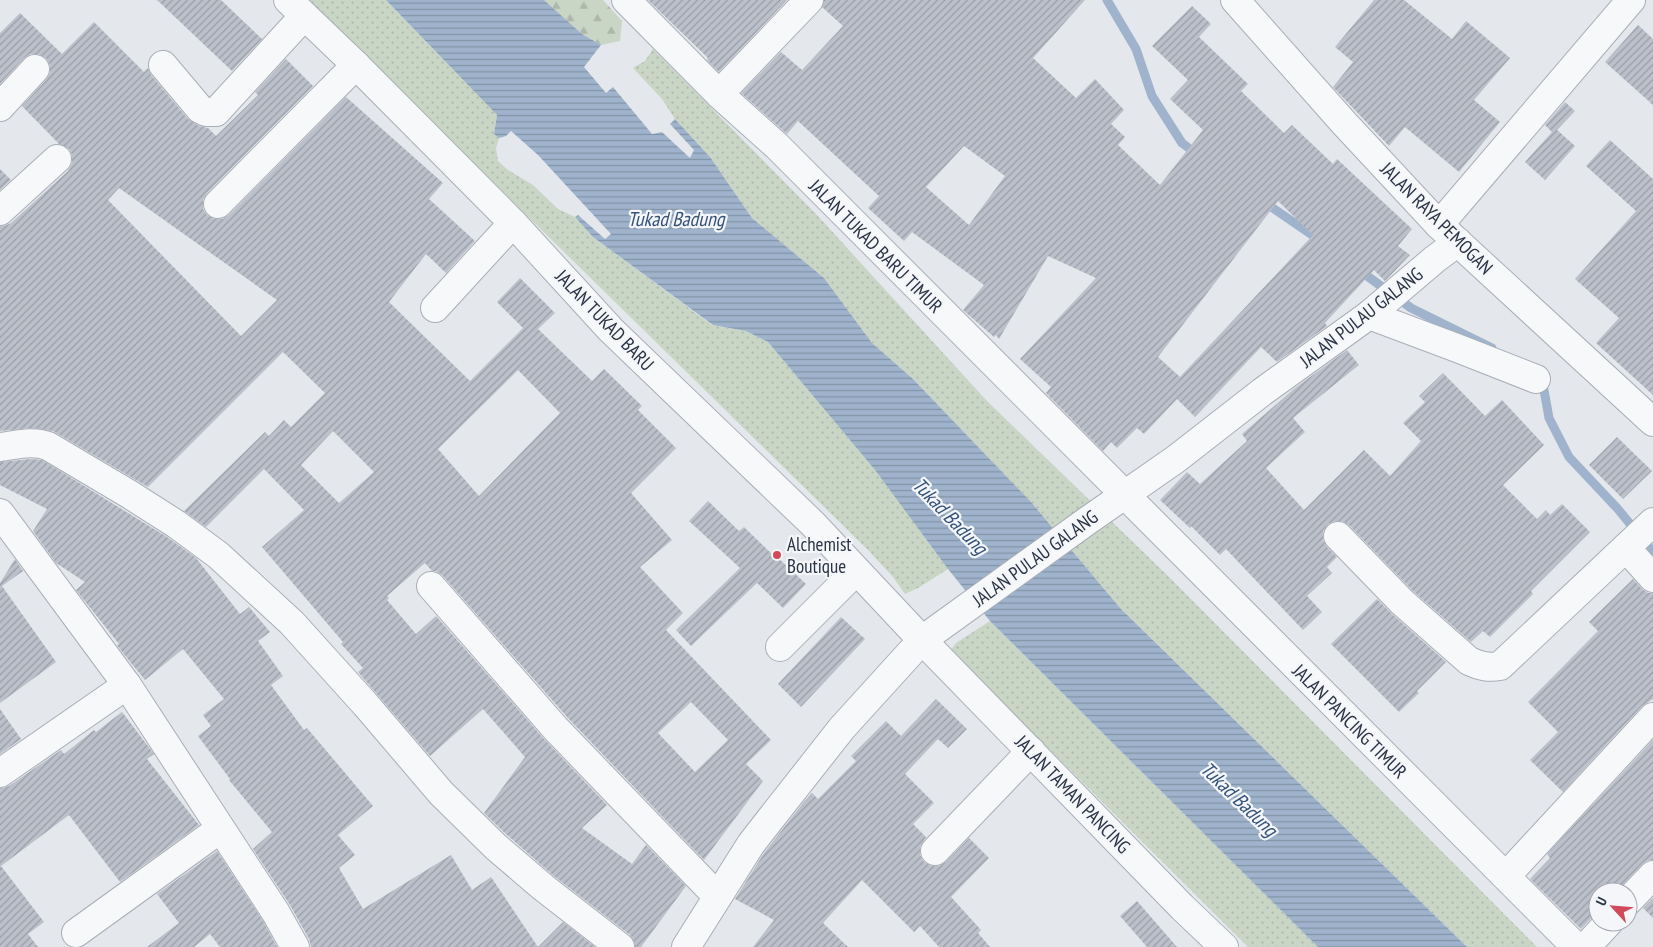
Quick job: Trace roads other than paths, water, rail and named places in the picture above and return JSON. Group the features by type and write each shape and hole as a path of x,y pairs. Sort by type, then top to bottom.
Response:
{"street":[{"name":"JALAN TUKAD BARU TIMUR","path":"626,0 719,94 777,146 1124,495"},
{"path":"719,94 809,0"},
{"name":"JALAN RAYA PEMOGAN","path":"1235,0 1344,123 1449,234 1653,422"},
{"name":"JALAN PULAU GALANG","path":"686,947 751,844 842,728 930,634 1176,459 1262,392 1375,309 1435,259 1449,234 1631,0"},
{"path":"163,65 200,109 206,112 216,112 296,8"},
{"name":"JALAN TUKAD BARU","path":"296,8 356,65 512,223 611,330 813,524 856,571 930,634"},
{"path":"218,204 356,65"},
{"path":"0,107 35,69"},
{"path":"0,211 57,159"},
{"path":"436,308 512,223"},
{"path":"1375,309 1457,348 1536,379"},
{"path":"0,447 32,443 48,446 160,514 218,555 292,623 366,705 441,793 482,833 544,888 620,947"},
{"name":"JALAN PANCING TIMUR","path":"1124,495 1576,947"},
{"path":"0,513 126,684 276,913 295,947"},
{"path":"1338,536 1402,602 1454,648 1469,661 1490,668 1500,666 1653,522"},
{"path":"1630,545 1653,578"},
{"path":"780,647 856,571"},
{"path":"431,586 556,728 717,896"},
{"name":"JALAN TAMAN PANCING","path":"930,634 1031,751 1182,907 1224,947"},
{"path":"0,773 126,684"},
{"path":"1506,876 1653,717"},
{"path":"935,851 1031,751"},
{"path":"76,933 220,829"},
{"path":"1638,891 1653,874"},
{"path":"1586,947 1600,932"}],"water":[{"name":"Tukad Badung","path":"386,0 544,0 582,34 601,45 584,67 606,93 613,87 652,134 662,132 690,158 694,150 670,124 675,119 710,157 752,218 824,278 872,343 913,379 1031,502 1121,609 1467,947 1318,947 990,621 948,569 875,470 768,342 746,331 713,325 593,237 575,217 578,215 605,239 611,234 538,155 511,131 506,136 499,138 494,134 497,115"}],"waterway":[{"path":"1107,0 1136,49 1152,96 1182,143 1198,155"},
{"path":"1264,202 1321,241"},
{"path":"1359,270 1411,308 1492,348"},
{"path":"1542,379 1549,418 1569,457 1617,508 1653,552"}],"place":[{"name":"Alchemist Boutique","path":"777,555"}]}
